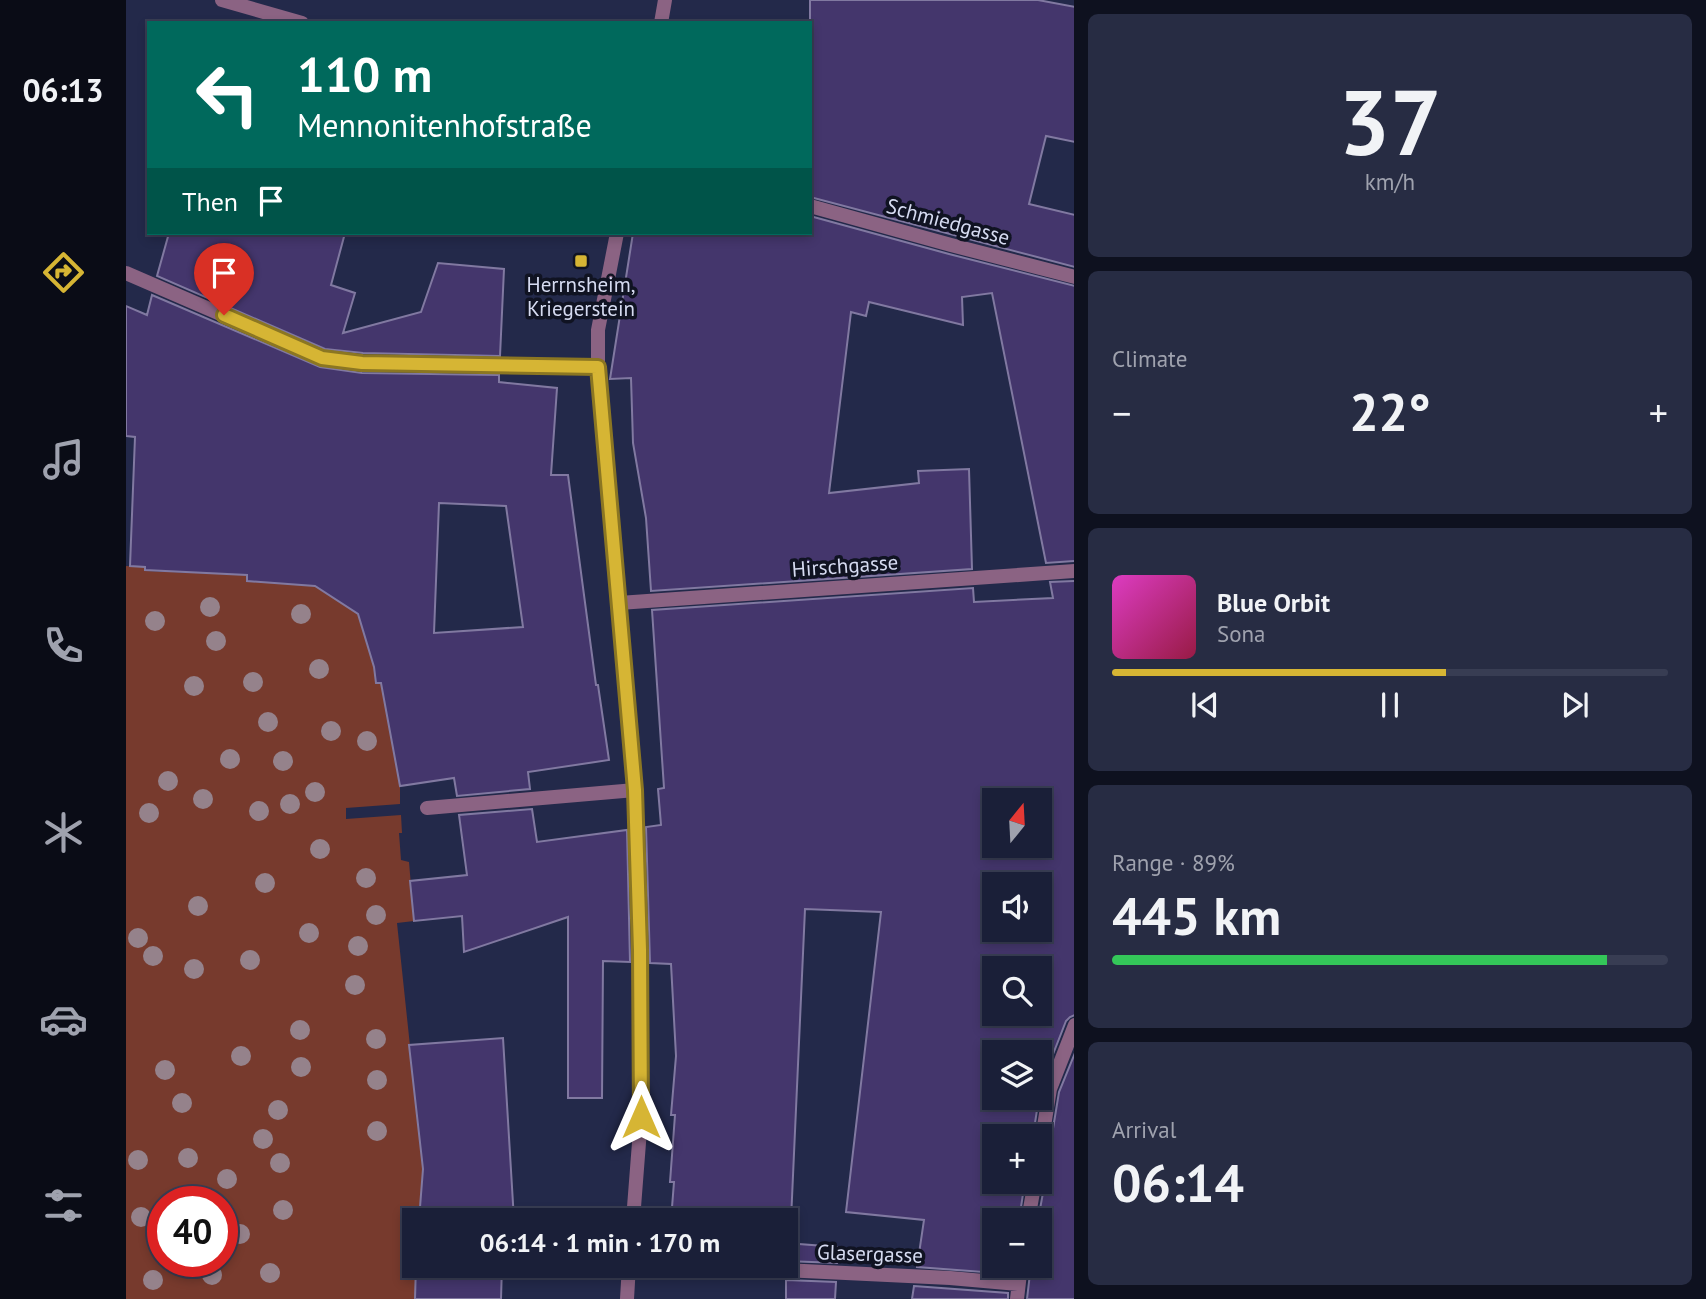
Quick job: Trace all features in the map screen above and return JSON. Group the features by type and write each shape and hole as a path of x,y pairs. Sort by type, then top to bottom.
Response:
{"street":[{"path":"222,0 295,21"},
{"path":"661,21 665,0"},
{"name":"Schmiedgasse","path":"812,207 1074,277"},
{"path":"616,235 598,330 598,367 635,790 641,1117 634,1208"},
{"path":"126,272 322,358 362,363 598,367"},
{"name":"Hirschgasse","path":"620,603 1074,571"},
{"path":"427,808 635,790"},
{"path":"1045,1124 1051,1090 1074,1025"},
{"name":"Glasergasse","path":"798,1271 950,1278 1018,1292"},
{"path":"627,1299 628,1278"}],"shaded area":[{"path":"126,566 145,567 146,571 247,575 248,581 315,586 358,614 374,667 376,683 381,683 400,786 400,804 346,808 346,819 401,815 401,860 409,862 414,921 397,923 423,1169 420,1208 402,1208 402,1278 416,1278 415,1299 126,1299"}],"building":[{"path":"810,0 1038,0 1074,7 1074,142 1046,136 1029,204 1074,215 1074,267 812,198"},
{"path":"812,217 1074,286 1074,561 1046,563 992,293 962,297 963,325 869,302 866,316 851,312 829,493 919,483 918,471 969,469 972,569 651,591 646,518 633,443 631,378 610,379 633,235 812,235"},
{"path":"168,235 344,235 331,285 355,293 343,333 421,312 438,263 504,269 500,356 363,353 325,349 157,276"},
{"path":"152,295 320,367 362,373 499,375 499,382 557,388 551,475 568,475 596,685 609,760 528,772 530,789 457,796 454,778 400,786 381,683 376,683 374,667 358,614 315,586 247,581 247,575 145,570 145,567 130,566 135,437 126,436 126,306 147,315","holes":["439,503 506,506 523,627 434,633"]},
{"path":"1074,581 1074,1015 1066,1021 1052,1057 1052,1040 982,1040 982,1110 1037,1110 1035,1124 982,1124 982,1194 1023,1194 1021,1208 982,1208 982,1272 917,1267 924,1220 846,1212 881,912 805,909 792,1208 672,1208 674,1182 670,1182 675,1115 671,1115 676,1056 671,964 650,963 646,827 661,825 658,789 664,788 652,610 973,588 974,602 1053,598 1050,582"},
{"path":"532,809 537,842 627,830 630,962 603,961 602,1098 568,1098 568,917 464,952 462,916 414,921 410,881 467,875 459,815"},
{"path":"503,1038 513,1208 420,1208 423,1169 409,1045"},
{"path":"1074,1055 1074,1299 1027,1299 1029,1278 1052,1278 1052,1208 1040,1208 1043,1194 1052,1194 1052,1135 1059,1092"},
{"path":"798,1244 837,1247 837,1263 798,1261"},
{"path":"416,1278 502,1278 501,1299 415,1299"},
{"path":"786,1280 836,1282 835,1299 786,1299"},
{"path":"914,1286 1008,1293 1008,1299 912,1299"}],"place":[{"name":"Herrnsheim, Kriegerstein","path":"581,261"}],"route":[{"path":"224,315 322,358 342,361 598,367 635,790 641,1117"}]}
